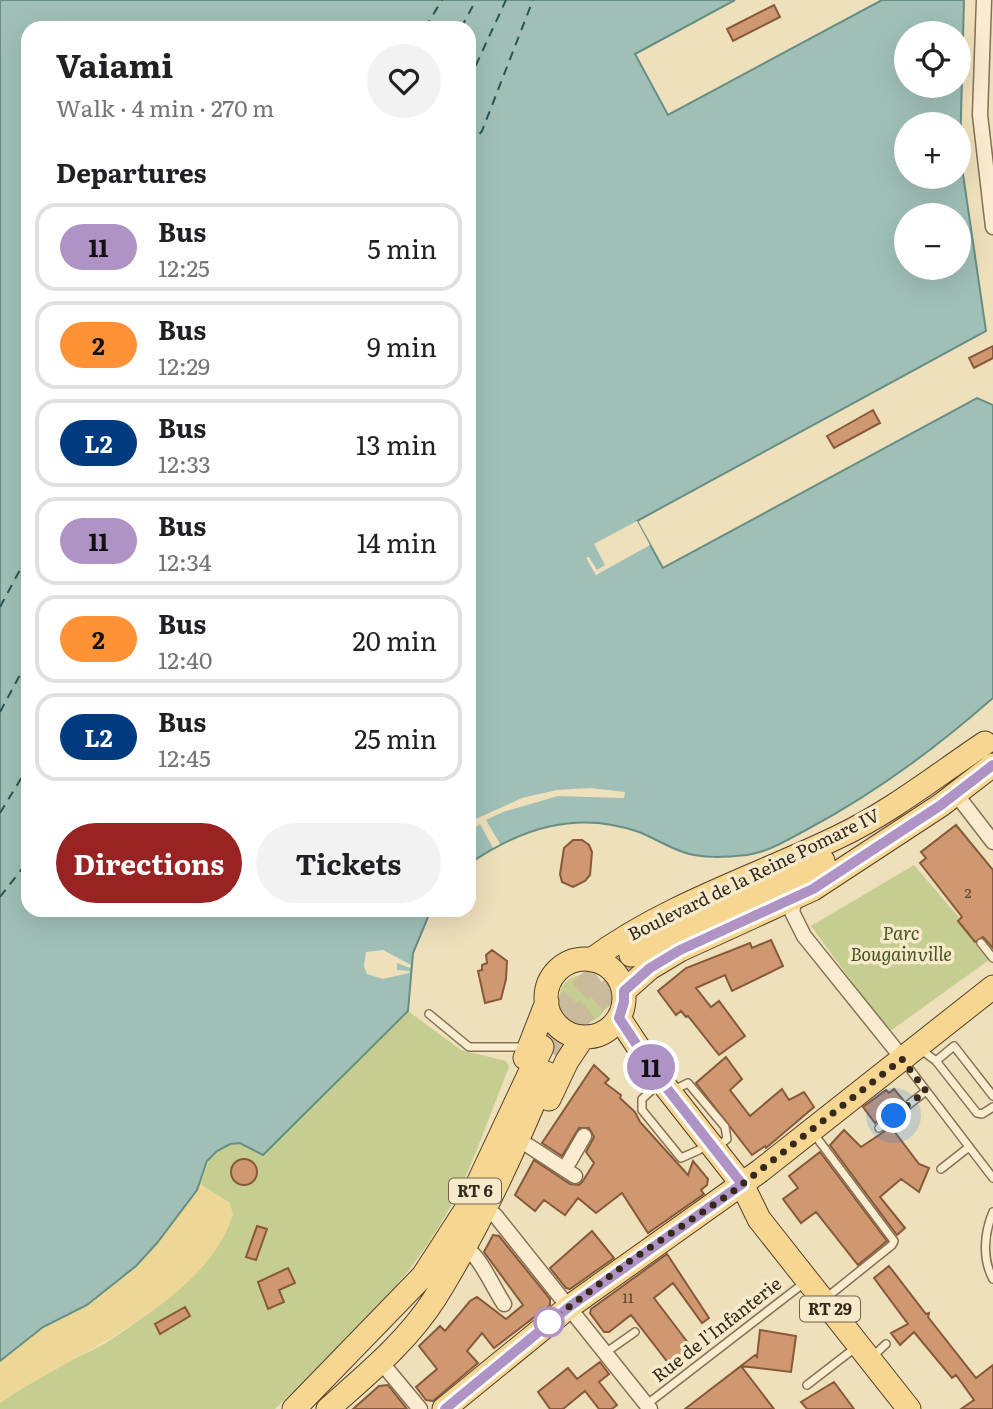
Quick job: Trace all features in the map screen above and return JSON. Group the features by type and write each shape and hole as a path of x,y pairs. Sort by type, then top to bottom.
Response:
{"main road":[{"name":"Boulevard de la Reine Pomare IV","path":"592,960 658,918 871,820 989,739"},
{"path":"894,836 634,960 861,839 930,793 989,739"},
{"name":"Boulevard de la Reine Pomare IV","path":"624,991 650,968 680,950 795,898 894,836 993,765"},
{"path":"295,1409 383,1319 455,1207 542,1049 550,983 559,970 576,961 592,960 612,970 624,991 619,1018 592,1036 561,1072 495,1215 435,1298"},
{"path":"444,1409 569,1307 919,1056 993,987"},
{"path":"547,1002 556,1024 571,1035 592,1036"},
{"name":"RT 29","path":"619,1018 662,1091 737,1189 740,1205 752,1208 823,1300 871,1349 908,1409"},
{"name":"RT 29","path":"592,1036 628,1056 662,1091"},
{"name":"RT 6","path":"327,1409 381,1362 435,1298 486,1205 542,1049"}],"street":[{"path":"984,0 980,115 993,227"},
{"path":"956,794 993,842"},
{"path":"795,898 792,912 804,936 919,1056"},
{"path":"529,1146 570,1172 584,1136"},
{"path":"495,1215 648,1407"},
{"path":"469,1250 480,1259 485,1276 504,1304"},
{"path":"381,1362 420,1409"}],"lane":[{"path":"981,943 993,958"},
{"path":"429,1014 469,1047 542,1049"},
{"path":"919,1056 954,1046 993,1096"},
{"path":"919,1056 926,1091 993,1178"},
{"path":"919,1056 977,1113 982,1114 993,1107"},
{"path":"662,1091 688,1083 726,1127 727,1139 707,1150"},
{"path":"879,1128 926,1091"},
{"path":"812,1131 894,1241 823,1300"},
{"path":"941,1169 970,1147"},
{"path":"993,1212 988,1227 986,1255 993,1279"},
{"name":"Rue de l'Infanterie","path":"648,1407 807,1280"},
{"path":"606,1353 635,1332"},
{"path":"807,1385 871,1349"}],"green space":[{"name":"Parc Bougainville","path":"914,865 993,957 889,1032 811,926"},
{"path":"583,975 600,982 607,999 600,1016 583,1023 566,1016 559,999 566,982"},
{"path":"408,1011 461,1050 506,1061 509,1067 454,1200 417,1259 350,1337 275,1409 0,1409 0,1403 36,1379 99,1347 128,1328 187,1281 219,1242 228,1222 230,1203 200,1184 211,1156 233,1143 263,1155"}],"sand":[{"path":"200,1184 230,1204 233,1214 218,1246 195,1275 133,1324 0,1403 0,1361 43,1327 87,1305 119,1281 157,1243"}],"water":[{"path":"0,0 735,0 635,54 668,115 882,0 964,0 963,21 894,21 894,98 961,98 961,112 894,112 894,189 965,189 967,203 894,203 894,280 971,280 971,229 986,331 637,521 663,568 977,398 993,405 993,698 903,770 831,816 785,842 762,851 723,857 690,854 639,832 616,826 572,823 529,832 476,859 476,21 21,21 21,917 428,917 413,953 408,1011 263,1155 240,1143 230,1144 217,1151 207,1161 197,1190 157,1243 136,1266 87,1305 43,1327 0,1361"}],"pier":[{"path":"637,521 650,545 596,575 586,558 589,557 597,570 605,565 594,544"},
{"path":"590,788 625,792 624,798 558,796 503,812 486,820 500,844 493,848 480,824 476,827 476,819 522,798 557,790"},
{"path":"383,950 411,965 410,968 397,963 397,970 410,971 409,973 383,979 367,974 364,966 366,952"}],"building":[{"path":"774,5 780,17 733,41 727,29"},
{"path":"993,346 993,358 974,368 969,358"},
{"path":"873,410 880,423 834,448 827,436"},
{"path":"956,825 993,870 993,948 983,937 975,942 958,921 962,917 920,863 926,858 921,852"},
{"path":"573,840 582,840 589,845 592,852 590,875 573,887 562,882 560,874 564,848"},
{"path":"771,940 783,966 732,991 725,975 696,988 711,1007 719,1001 745,1036 719,1055 688,1016 681,1011 676,1015 658,991 686,968 750,943 752,948"},
{"path":"492,950 507,961 506,979 501,999 485,1003 478,971 487,963 486,955"},
{"path":"726,1057 742,1079 730,1090 750,1116 782,1089 789,1100 804,1092 814,1107 766,1148 765,1146 752,1155 696,1083"},
{"path":"594,1065 609,1079 605,1083 621,1095 620,1098 635,1112 640,1122 688,1175 693,1161 708,1179 707,1185 701,1190 704,1194 648,1233 622,1193 596,1213 578,1198 565,1215 544,1200 535,1211 515,1195 534,1160 570,1184 579,1185 594,1163 586,1152 594,1137 589,1128 579,1128 562,1156 542,1143"},
{"path":"894,1089 904,1101 875,1123 863,1107 886,1090 889,1093"},
{"path":"891,1127 919,1164 929,1168 919,1192 901,1179 880,1197 905,1228 897,1235 830,1145 844,1130 861,1147"},
{"path":"820,1152 887,1241 858,1265 816,1212 801,1223 783,1199 798,1188 789,1176"},
{"path":"244,1159 253,1163 257,1172 253,1181 244,1185 235,1181 231,1172 235,1163"},
{"path":"257,1226 267,1229 256,1260 246,1257"},
{"path":"592,1231 614,1258 570,1289 566,1288 550,1268"},
{"path":"493,1235 499,1236 550,1299 550,1305 494,1348 482,1333 467,1351 478,1363 433,1401 426,1400 416,1387 437,1369 419,1346 440,1326 445,1331 470,1301 477,1297 506,1319 523,1305 484,1252"},
{"path":"667,1254 709,1318 702,1323 673,1283 654,1298 695,1352 673,1369 631,1315 609,1332 604,1332 590,1313 591,1309"},
{"path":"889,1266 926,1314 929,1313 928,1317 976,1378 993,1365 993,1409 961,1409 974,1400 956,1375 952,1378 914,1332 900,1345 891,1333 908,1324 874,1278"},
{"path":"288,1268 295,1283 279,1290 284,1302 268,1309 258,1282"},
{"path":"185,1307 190,1316 160,1334 155,1324"},
{"path":"760,1330 796,1336 791,1372 741,1366 755,1355 757,1357"},
{"path":"600,1362 609,1374 599,1382 617,1405 612,1409 599,1409 585,1391 563,1409 550,1409 538,1392 568,1368 577,1379"},
{"path":"741,1366 774,1409 685,1409"},
{"path":"834,1382 854,1409 807,1409 801,1402"},
{"path":"388,1385 407,1409 353,1409 379,1386"}],"ferry route":[{"path":"429,21 442,0"},
{"path":"465,21 476,0"},
{"path":"476,65 506,0"},
{"path":"476,138 482,131 533,0"},
{"path":"0,607 21,568"},
{"path":"0,712 21,673"},
{"path":"0,813 21,778"},
{"path":"0,897 21,870"}],"tunnel":[{"path":"542,1047 559,1016 578,993 601,973 631,955"},
{"path":"553,1054 573,1022 637,967"}],"bus line":[{"name":"11","path":"445,1409 569,1307 630,1261 742,1184 658,1077 619,1018 624,991 667,957 813,889 941,805 993,765"}],"route":[{"path":"549,1322 630,1261 731,1193 902,1059 926,1091 894,1116"}]}
